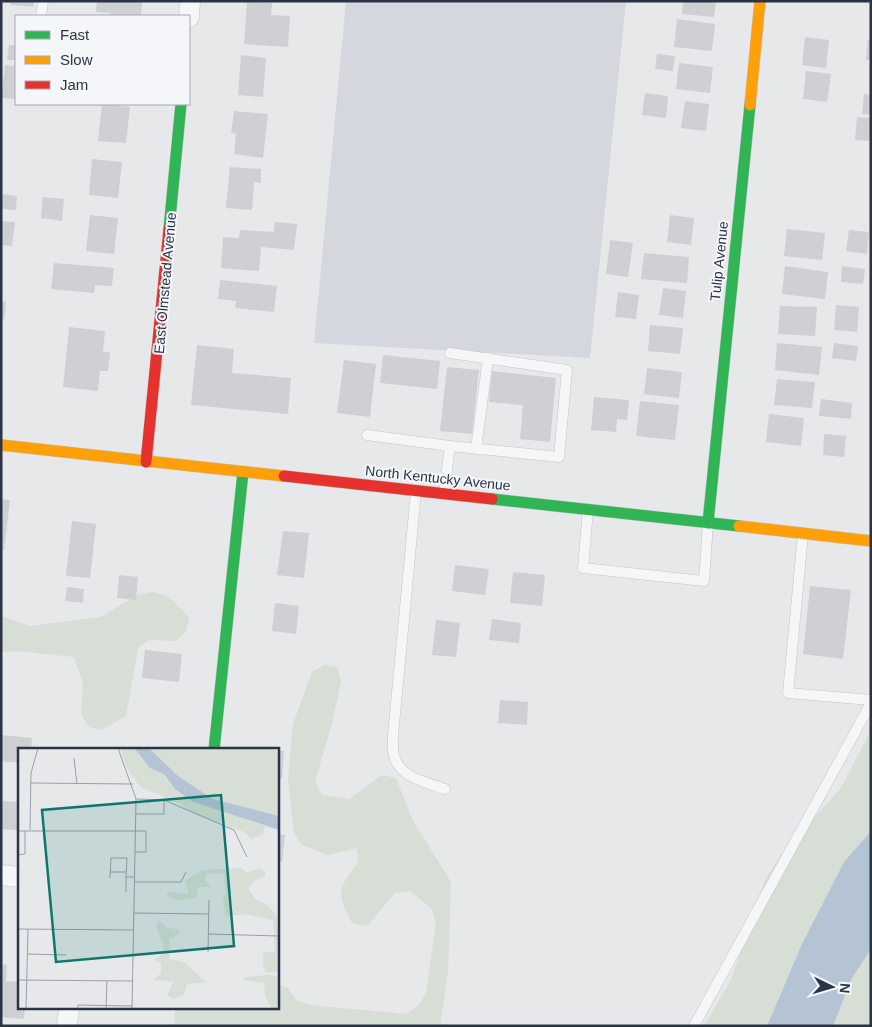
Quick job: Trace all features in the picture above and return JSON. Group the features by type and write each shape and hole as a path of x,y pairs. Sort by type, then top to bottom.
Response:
{"street":[{"path":"189,15 190,1"},
{"name":"Tulip Avenue","path":"708,523 760,1"},
{"name":"East Olmstead Avenue","path":"146,462 181,105"},
{"name":"North Kentucky Avenue","path":"1,446 871,541"},
{"path":"214,748 243,472"},
{"path":"1,875 18,878"},
{"path":"68,1026 69,1010"}],"lane":[{"path":"41,15 43,1"},
{"path":"367,435 559,457 567,370 450,353"},
{"path":"476,448 488,358"},
{"path":"444,494 450,446"},
{"path":"416,491 393,735 394,758 401,770 424,782 446,789"},
{"path":"588,510 583,568 704,581 708,523"},
{"path":"694,1026 871,701 788,693 803,533"}],"shaded area":[{"path":"346,1 626,1 590,358 314,343"},
{"path":"153,592 168,596 189,617 186,631 176,641 149,640 138,648 126,716 102,730 89,727 81,714 83,684 74,657 17,651 1,652 1,616 30,626 101,617 139,594"},
{"path":"324,665 337,667 341,681 332,724 315,781 322,795 349,799 382,775 396,778 412,819 451,882 448,972 440,1026 174,1026 175,1010 279,1010 279,985 288,988 296,1000 310,1005 406,1014 418,1006 426,993 436,923 432,909 410,891 395,893 367,926 352,923 343,904 341,891 358,862 357,848 328,855 302,845 294,833 288,779 293,724 312,672"},
{"path":"871,730 871,831 844,862 802,944 767,1026 704,1026 731,980 765,880 781,855 841,788"},
{"path":"871,949 871,1026 833,1026 852,978"}],"water":[{"path":"871,831 871,949 852,978 833,1026 767,1026 802,944 844,862"}],"building":[{"path":"11,1 34,1 33,7 11,5"},
{"path":"97,1 142,1 141,15 111,15 111,13 96,12"},
{"path":"683,1 716,1 714,17 682,14"},
{"path":"247,2 272,3 271,15 290,16 288,47 244,44"},
{"path":"677,19 715,24 712,51 674,47"},
{"path":"805,37 829,40 826,68 802,65"},
{"path":"868,40 871,40 871,60 866,60"},
{"path":"9,45 15,45 15,60 7,60"},
{"path":"657,54 675,56 673,71 655,69"},
{"path":"241,55 266,58 263,97 238,95"},
{"path":"679,63 713,67 710,93 676,89"},
{"path":"5,65 15,66 15,99 1,98"},
{"path":"806,71 831,74 827,102 803,99"},
{"path":"645,93 668,96 666,118 642,115"},
{"path":"864,94 871,95 871,115 862,114"},
{"path":"685,101 709,104 706,131 681,128"},
{"path":"102,105 130,107 126,143 98,141"},
{"path":"234,111 268,114 263,158 234,154 236,134 231,133"},
{"path":"857,117 871,118 871,141 855,140"},
{"path":"92,159 122,162 118,198 89,195"},
{"path":"230,167 261,169 261,183 254,182 252,210 226,208"},
{"path":"1,194 17,196 16,210 1,209"},
{"path":"43,197 64,199 62,221 41,218"},
{"path":"90,215 118,218 114,254 86,251"},
{"path":"670,215 694,218 691,245 667,242"},
{"path":"1,221 15,222 12,246 1,245"},
{"path":"275,222 297,224 294,250 261,247 259,271 221,268 223,237 239,238 240,230 274,232"},
{"path":"787,229 825,233 822,260 784,256"},
{"path":"849,230 869,232 867,254 846,251"},
{"path":"610,240 633,243 628,277 606,274"},
{"path":"644,253 689,257 687,283 641,279"},
{"path":"54,263 114,268 112,286 95,285 94,293 51,289"},
{"path":"785,266 828,272 825,299 782,294"},
{"path":"842,266 865,269 863,284 841,282"},
{"path":"220,280 277,286 274,312 235,308 236,301 218,299"},
{"path":"663,288 686,291 683,318 659,315"},
{"path":"618,292 639,295 636,319 615,317"},
{"path":"1,301 6,302 4,320 1,320"},
{"path":"836,305 859,307 857,332 834,330"},
{"path":"780,306 817,307 815,336 778,334"},
{"path":"650,325 683,328 680,354 648,351"},
{"path":"69,327 105,331 103,352 110,352 108,371 100,371 98,391 63,387"},
{"path":"777,343 822,347 819,375 775,370"},
{"path":"834,343 858,346 856,361 832,358"},
{"path":"197,345 234,349 232,373 291,378 288,414 191,405"},
{"path":"383,355 440,361 437,389 380,383"},
{"path":"344,360 376,364 370,417 337,413"},
{"path":"447,367 479,370 472,434 440,431"},
{"path":"647,368 682,372 679,398 644,394"},
{"path":"492,371 556,378 550,442 520,439 523,405 489,402"},
{"path":"777,379 815,382 812,408 774,405"},
{"path":"594,397 629,400 627,420 617,419 616,432 591,430"},
{"path":"821,399 852,403 851,419 819,416"},
{"path":"640,401 679,405 675,440 636,436"},
{"path":"769,414 804,418 801,446 766,442"},
{"path":"824,434 846,436 844,457 823,455"},
{"path":"1,499 10,500 4,550 1,550"},
{"path":"72,521 96,524 90,578 66,576"},
{"path":"283,531 309,533 304,578 277,575"},
{"path":"455,565 489,569 485,595 452,591"},
{"path":"513,572 545,575 542,606 510,603"},
{"path":"119,575 138,577 136,600 117,598"},
{"path":"810,586 851,590 843,659 803,654"},
{"path":"67,587 84,589 83,603 65,601"},
{"path":"275,603 299,606 296,634 272,631"},
{"path":"492,619 521,623 519,643 489,640"},
{"path":"436,620 460,623 456,657 432,655"},
{"path":"145,650 182,654 179,682 142,678"},
{"path":"500,700 528,702 527,725 498,723"},
{"path":"1,735 32,738 31,748 18,748 18,763 1,761"},
{"path":"279,750 284,751 282,779 279,778"},
{"path":"1,801 18,802 17,830 1,829"},
{"path":"279,834 285,835 282,862 279,861"},
{"path":"1,964 7,965 6,981 18,982 18,1010 25,1010 24,1019 1,1017"}],"traffic: fast":[{"path":"169,229 181,105"},
{"path":"708,523 750,105"},
{"path":"214,748 243,472"},
{"path":"492,499 739,526"}],"traffic: slow":[{"path":"750,105 760,1"},
{"path":"1,445 284,476"},
{"path":"739,526 871,541"}],"traffic: jam":[{"path":"146,462 169,229"},
{"path":"284,476 492,499"}]}
